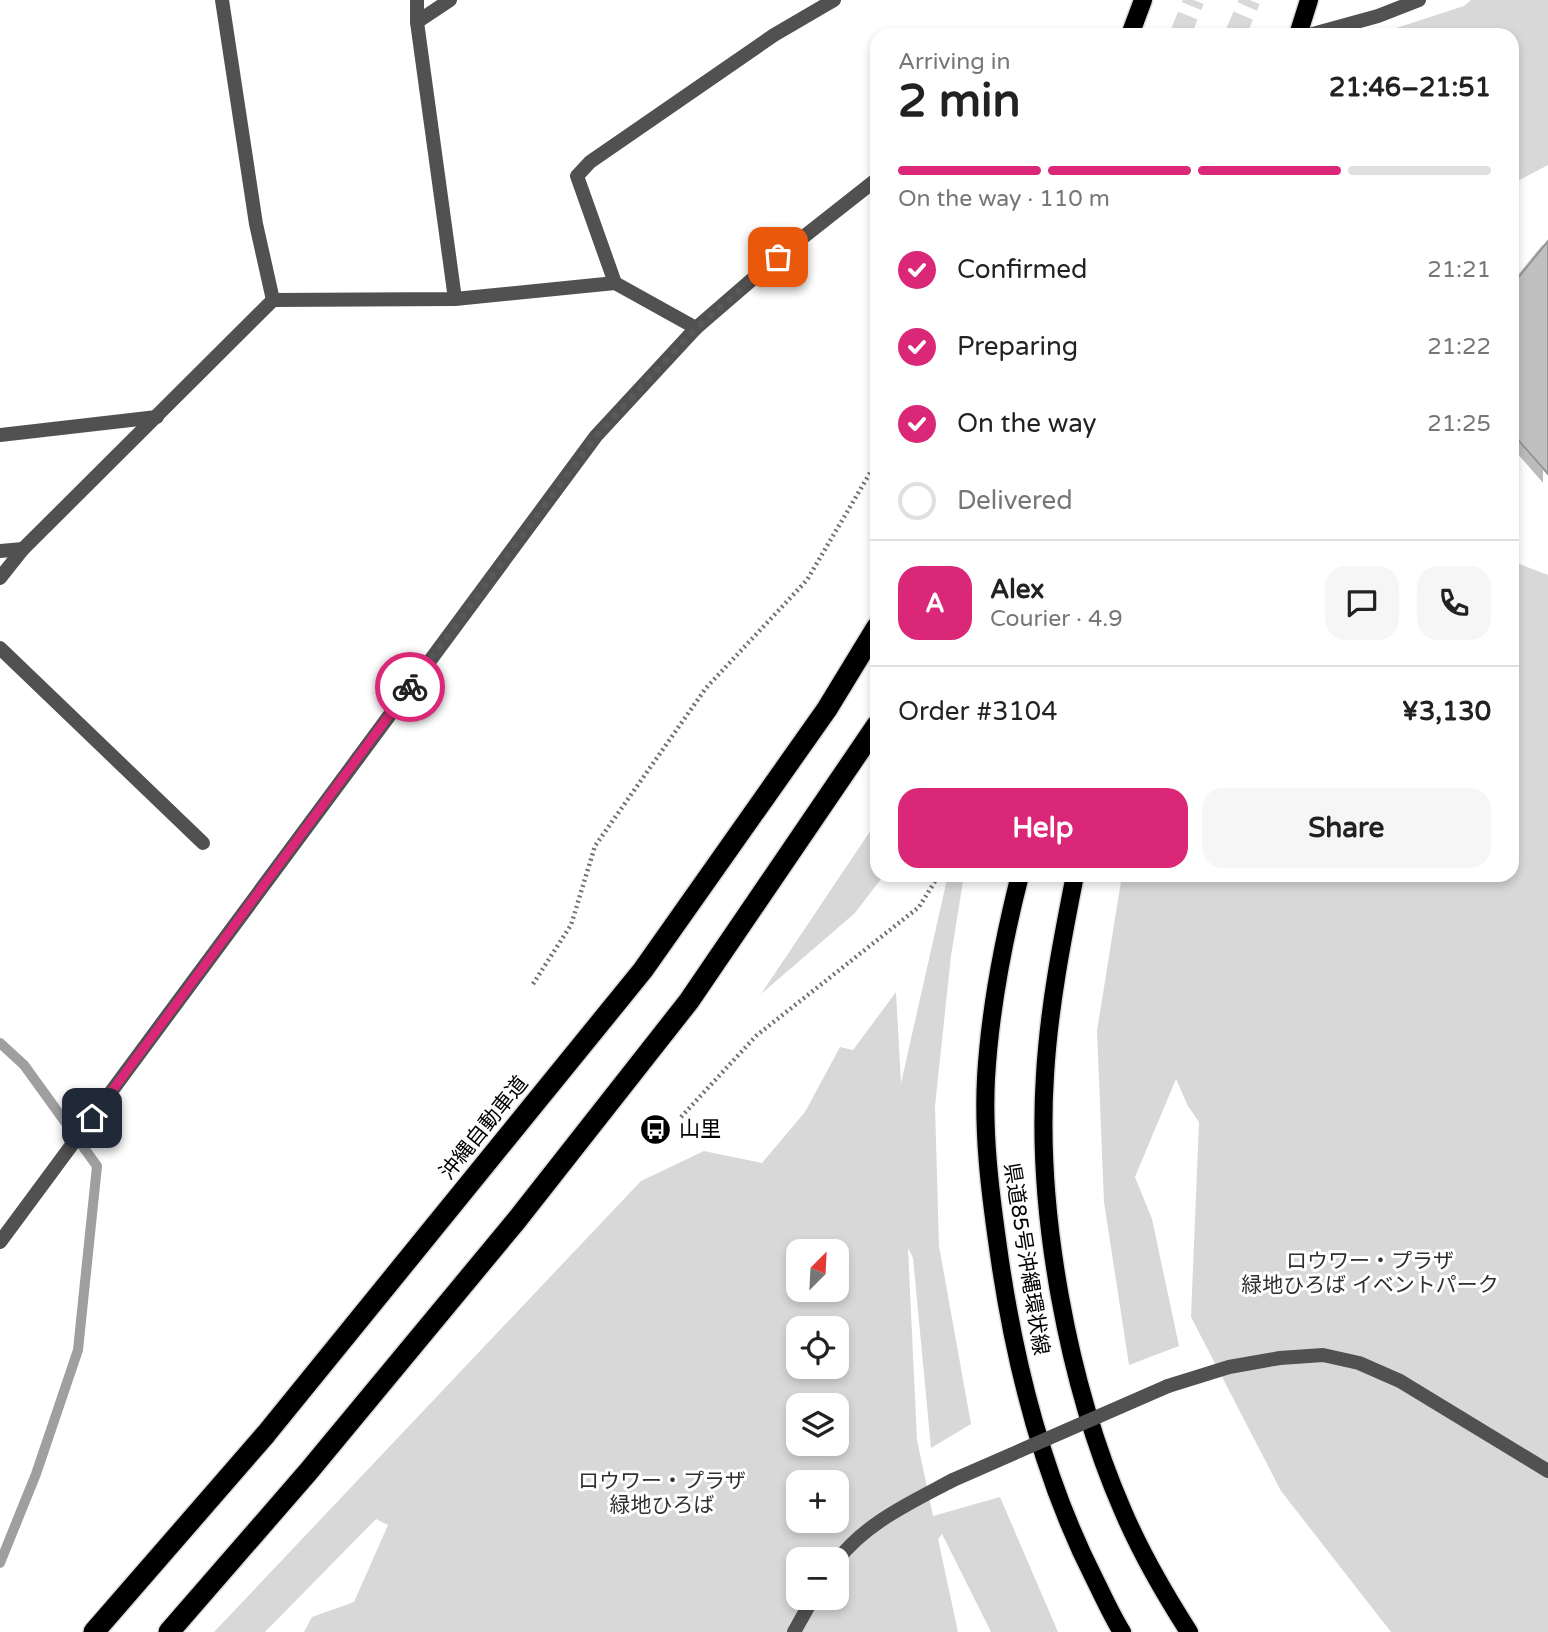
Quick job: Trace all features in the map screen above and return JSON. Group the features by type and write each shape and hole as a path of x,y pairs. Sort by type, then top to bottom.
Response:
{"highway":[{"name":"沖縄自動車道","path":"94,1632 266,1434 643,970 827,709 870,638"},
{"path":"169,1632 308,1472 516,1221 689,1000 870,735"}],"main road":[{"path":"1133,28 1143,0"},
{"path":"1300,28 1309,0"},
{"name":"県道85号沖縄環状線","path":"1018,882 999,967 987,1068 985,1125 993,1215 1007,1313 1027,1402 1054,1489 1083,1556 1122,1632"},
{"name":"県道85号沖縄環状線","path":"1074,882 1060,949 1045,1074 1043,1125 1051,1236 1071,1344 1104,1463 1145,1558 1189,1632"}],"street":[{"path":"222,0 256,224 273,300"},
{"path":"417,0 417,22 455,299"},
{"path":"417,22 450,0"},
{"path":"615,283 577,176 590,162 763,43 834,0"},
{"path":"1334,28 1378,16 1419,0"},
{"path":"0,1242 596,436 696,328 778,257 870,185"},
{"path":"0,578 23,549 273,300 455,299 615,283 696,328"},
{"path":"0,435 157,417"},
{"path":"0,551 23,549"},
{"path":"0,648 203,843"},
{"path":"849,1548 886,1517 953,1479 1168,1387 1229,1367 1280,1358 1323,1355 1359,1363 1400,1381 1548,1471"},
{"path":"794,1632 806,1610"}],"path":[{"path":"533,984 571,925 595,846 706,688 807,580 870,473"},
{"path":"681,1117 756,1036 919,907 935,882"}],"green space":[{"path":"1471,0 1548,0 1548,165 1519,180 1519,28 1396,28 1464,6"},
{"name":"ロウワー・プラザ 緑地ひろば イベントパーク","path":"1519,564 1548,575 1548,1632 1391,1632 1281,1491 1191,1317 1199,1122 1188,1106 1176,1079 1135,1177 1152,1219 1179,1346 1129,1365 1104,1202 1097,1031 1121,882 1519,882"},
{"path":"870,831 870,882 879,882 855,913 761,994"},
{"name":"ロウワー・プラザ 緑地ひろば","path":"946,882 963,882 951,956 935,1106 939,1246 971,1424 931,1448 913,1258 908,1248 917,1440 933,1516 1000,1497 1058,1632 991,1632 942,1534 938,1539 958,1632 304,1632 312,1617 354,1602 388,1525 376,1519 265,1632 214,1632 641,1181 704,1151 762,1163 805,1112 840,1047 853,1050 896,992 901,1083"}],"building":[{"path":"1548,241 1548,474 1519,441 1519,276"}],"waterway":[{"path":"0,1043 24,1065 97,1166 78,1350 36,1474 0,1563"}],"tunnel":[{"path":"1183,28 1194,0"},
{"path":"1238,28 1250,0"}],"way so far":[{"path":"410,687 596,436 696,328 778,257"}],"place":[{"name":"山里","path":"656,1129"}],"route":[{"path":"92,1118 410,687"}]}
